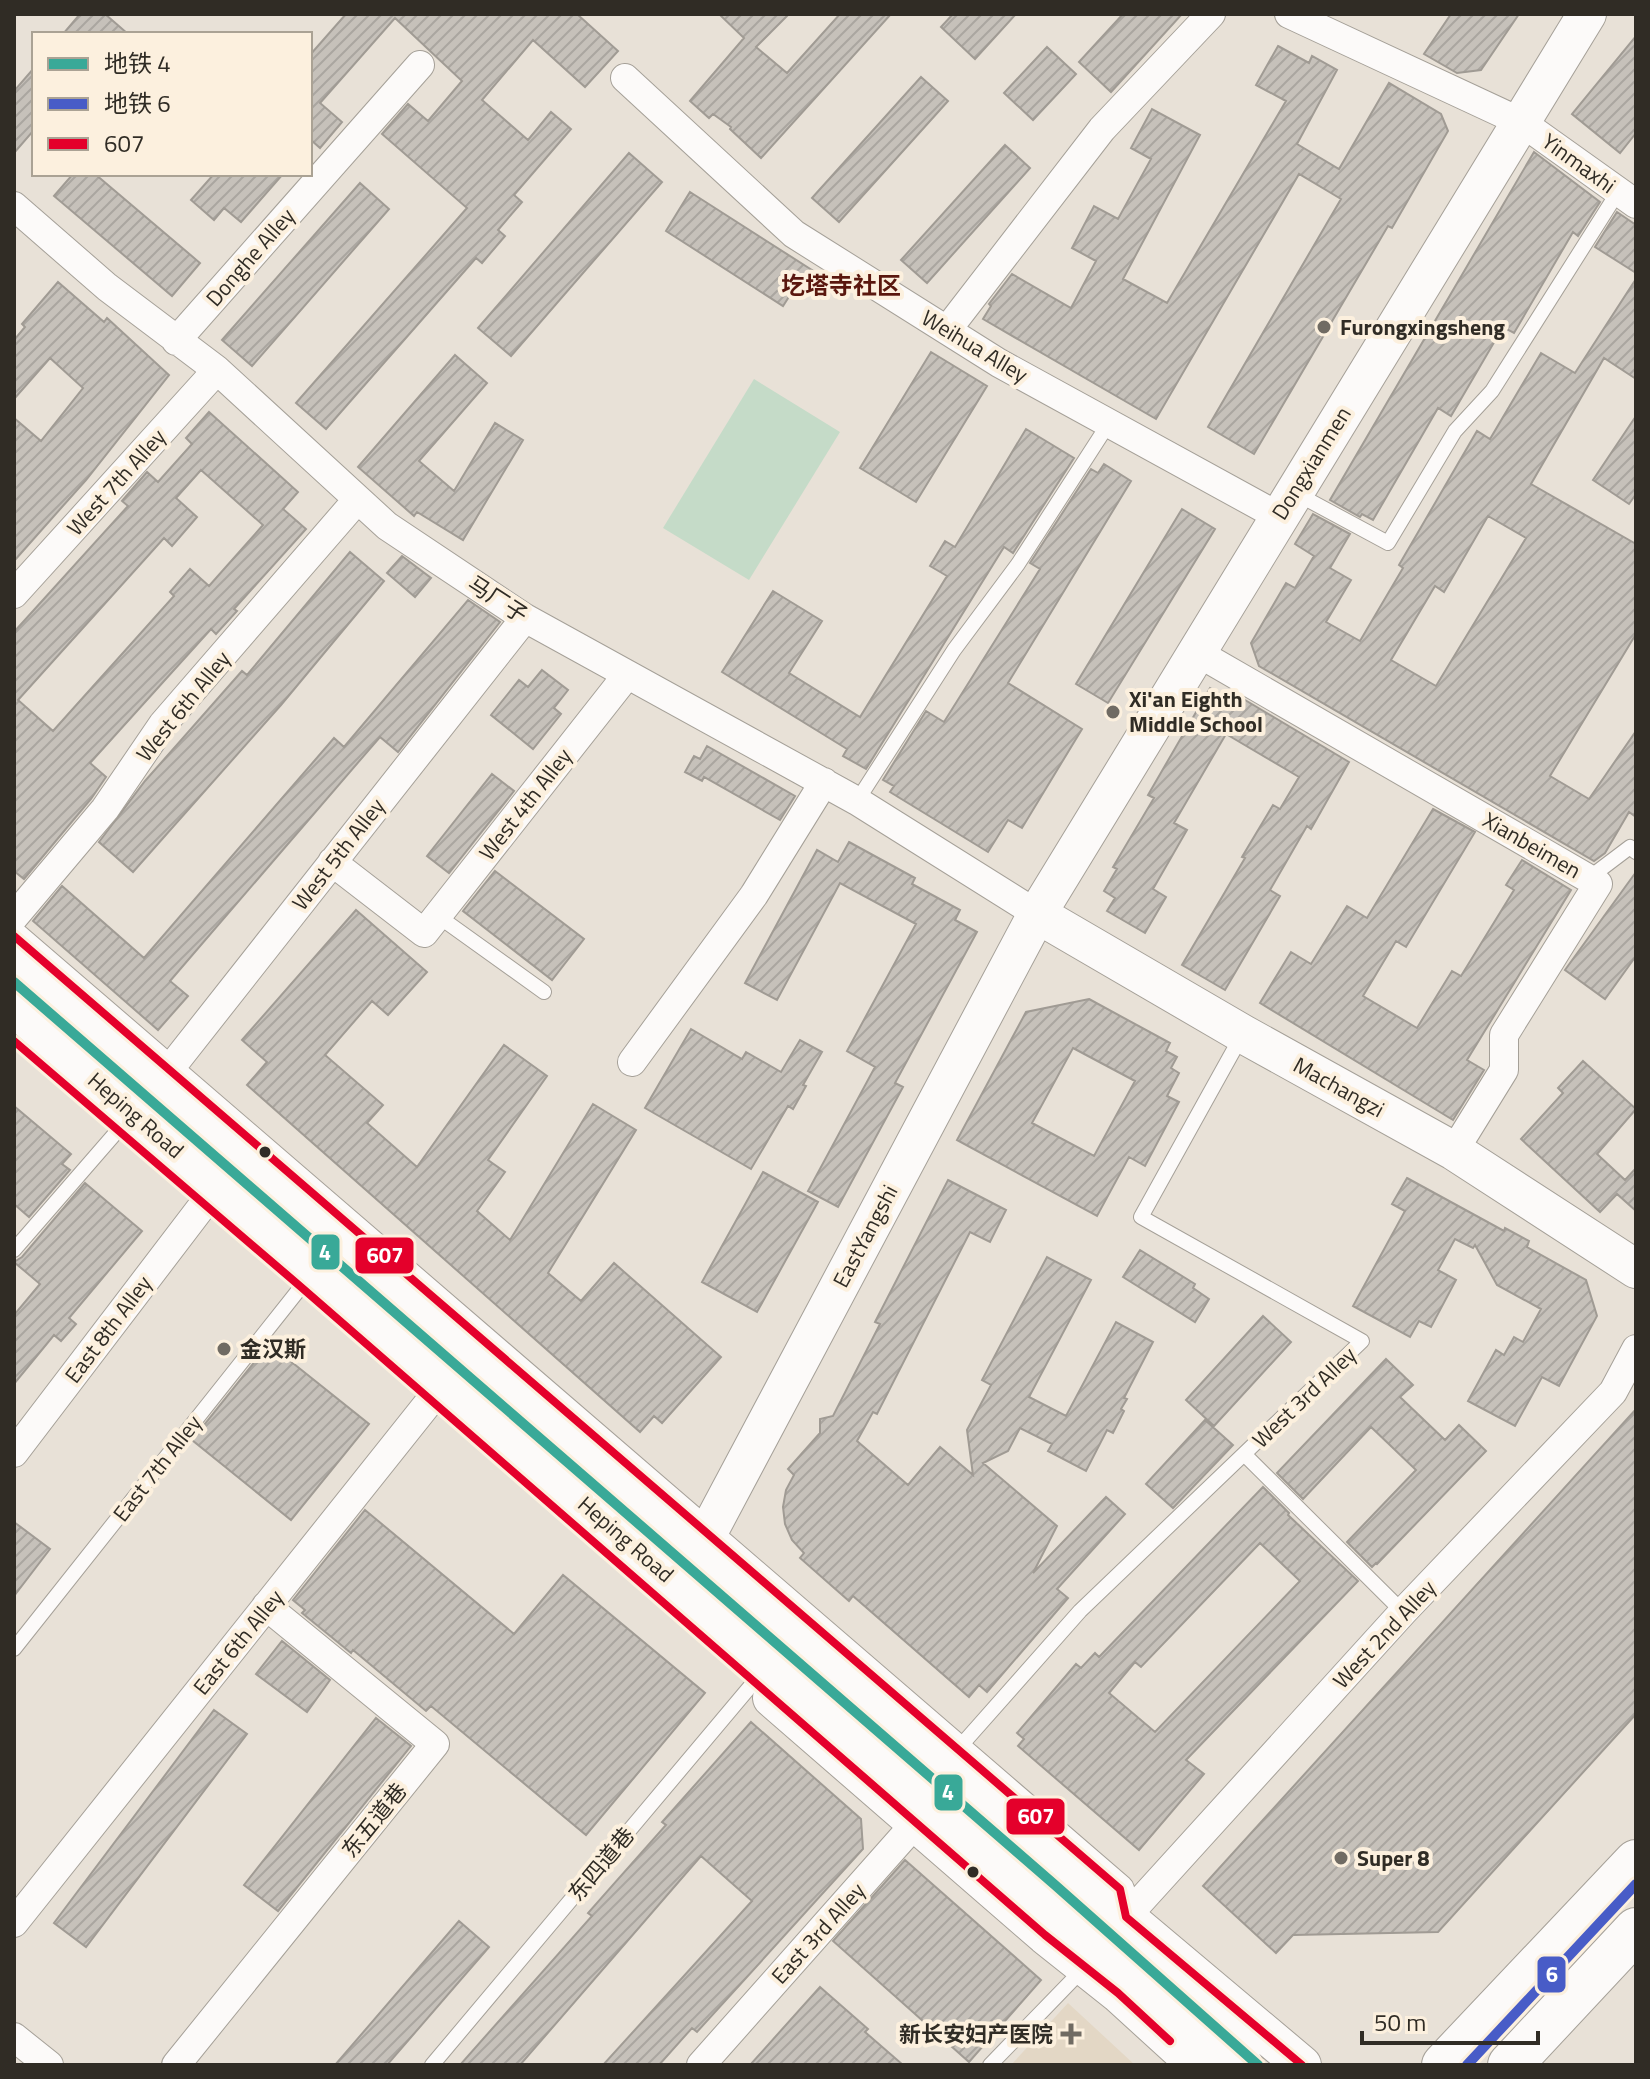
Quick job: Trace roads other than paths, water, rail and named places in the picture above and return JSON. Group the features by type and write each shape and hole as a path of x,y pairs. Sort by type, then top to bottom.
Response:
{"main road":[{"name":"Dongxianmen","path":"1037,914 1587,14"},
{"name":"Machangzi","path":"1037,914 1243,1034 1454,1151 1636,1269"},
{"name":"EastYangshi","path":"700,1547 1037,914"},
{"name":"Heping Road","path":"14,971 143,1101 446,1381 762,1672 925,1812 1105,1943 1302,2065"},
{"name":"Heping Road","path":"14,1007 143,1101"},
{"path":"14,1041 143,1101 203,1205 301,1287 446,1381"},
{"name":"Heping Road","path":"446,1381 700,1547 1082,1889 1105,1943 1244,2065"},
{"path":"1444,2065 1636,1862"},
{"path":"1510,2065 1636,1930"},
{"path":"1105,1943 1197,2065"}],"street":[{"path":"947,330 1102,129 1211,14"},
{"name":"Yinmaxhi","path":"1289,14 1521,122 1627,198"},
{"name":"Donghe Alley","path":"176,341 420,65"},
{"name":"Weihua Alley","path":"625,78 794,234 999,363 1109,423 1286,504"},
{"name":"马厂子","path":"14,206 176,341 217,370 387,526 525,618 857,801 1037,914"},
{"name":"West 7th Alley","path":"14,594 217,370"},
{"name":"West 6th Alley","path":"14,917 105,809 163,724 357,500"},
{"name":"West 5th Alley","path":"143,1101 525,618"},
{"name":"Xianbeimen","path":"1198,653 1598,884 1504,1035 1504,1070 1454,1151"},
{"name":"West 4th Alley","path":"431,924 627,675"},
{"path":"632,1062 754,895 824,782"},
{"path":"332,862 431,924"},
{"path":"14,936 143,1101 957,1750 1120,1889 1105,1943"},
{"name":"East 8th Alley","path":"14,1453 203,1205"},
{"name":"West 2nd Alley","path":"1105,1943 1403,1612 1613,1392 1636,1349"},
{"name":"East 6th Alley","path":"14,1923 446,1381"},
{"name":"东五道巷","path":"176,2065 435,1744 266,1606"},
{"name":"East 3rd Alley","path":"701,2065 925,1812"},
{"path":"14,2037 49,2065"}],"lane":[{"path":"1286,504 1388,543 1455,431 1492,391 1627,198"},
{"path":"857,801 954,650 1018,564 1109,423"},
{"path":"1589,878 1634,846"},
{"path":"431,924 544,992"},
{"name":"West 3rd Alley","path":"957,1750 1080,1611 1362,1341 1141,1217 1243,1034"},
{"path":"14,1250 143,1101"},
{"name":"East 7th Alley","path":"14,1649 301,1287"},
{"path":"1244,1454 1403,1612"},
{"name":"东四道巷","path":"432,2065 762,1672"},
{"path":"990,2065 1105,1943"}],"metro line":[{"name":"4","path":"14,982 1055,1885 1258,2065"},
{"name":"6","path":"1467,2065 1636,1884"}],"place":[{"name":"Furongxingsheng","path":"1324,327"},
{"name":"Xi'an Eighth Middle School","path":"1113,712"},
{"name":"金汉斯","path":"224,1349"},
{"name":"Super 8","path":"1341,1858"},
{"name":"新长安妇产医院","path":"1071,2034"}],"district":[{"name":"圪塔寺社区","path":"841,285"}]}
